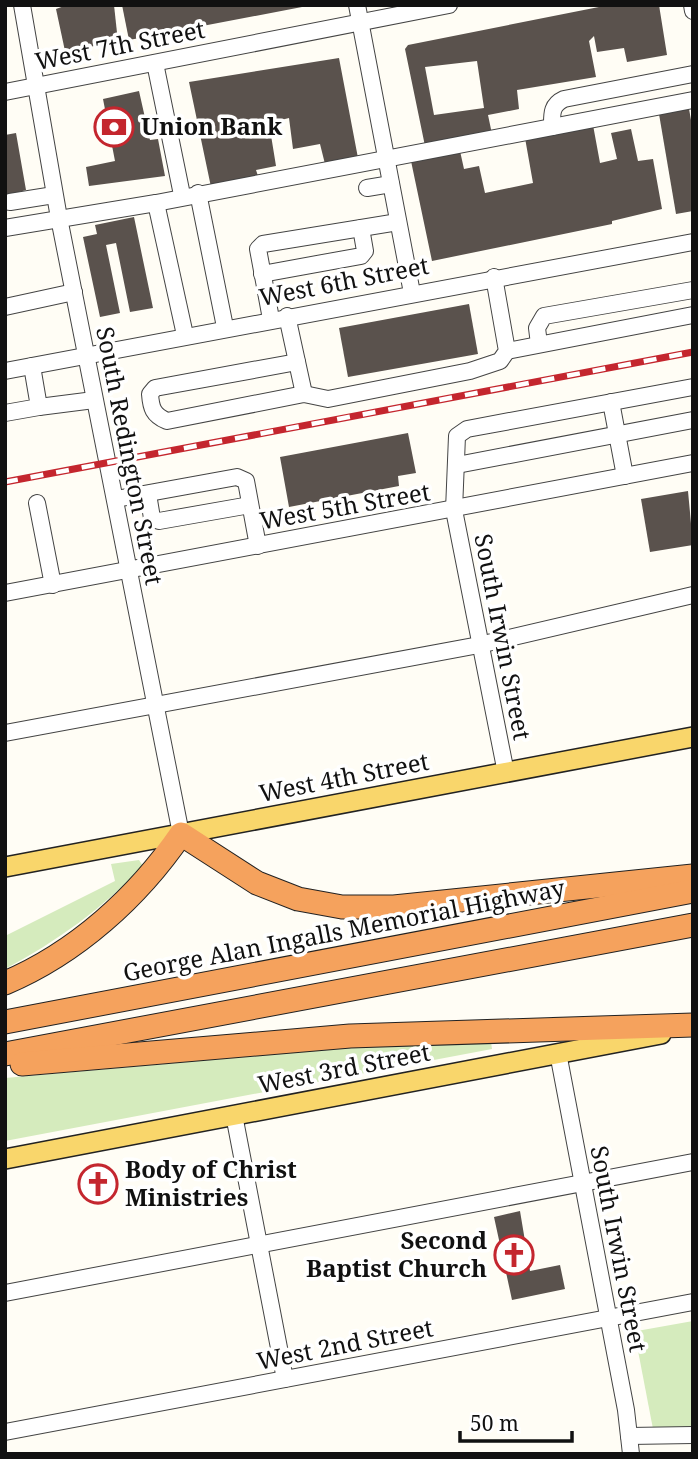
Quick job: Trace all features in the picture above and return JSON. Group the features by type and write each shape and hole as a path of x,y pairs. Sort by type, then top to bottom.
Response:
{"highway":[{"path":"5,983 67,947 118,908 155,872 181,834 237,872 272,890 311,902 351,908 394,907 693,877"},
{"name":"George Alan Ingalls Memorial Highway","path":"5,1022 693,891"},
{"path":"5,1054 693,925"},
{"path":"5,1066 350,1037 693,1026"}],"main road":[{"name":"West 4th Street","path":"5,867 693,737"},
{"name":"West 3rd Street","path":"5,1159 693,1026"}],"street":[{"name":"South Redington Street","path":"22,5 54,195 181,834"},
{"path":"357,5 412,293"},
{"name":"West 7th Street","path":"5,92 449,5"},
{"path":"692,5 693,10"},
{"path":"155,63 225,327"},
{"path":"552,127 552,111 556,103 564,99 693,75"},
{"path":"5,228 156,203 190,194 693,100"},
{"path":"367,188 391,184"},
{"path":"10,202 54,195"},
{"path":"156,203 185,335"},
{"path":"304,394 297,362 262,274 258,249 263,244 398,222"},
{"path":"262,274 361,256 365,251 361,228"},
{"name":"West 6th Street","path":"5,371 225,327 693,242"},
{"path":"494,277 507,351"},
{"path":"539,344 537,328 544,316 693,290"},
{"path":"5,307 74,292"},
{"path":"297,362 155,388 150,394 151,408 156,416 167,421 304,394 328,399 470,371 500,361 507,351 693,315"},
{"path":"32,366 39,407"},
{"path":"625,476 611,402 693,387"},
{"path":"5,413 94,400"},
{"name":"South Irwin Street","path":"506,772 454,510 457,436 467,429 611,402"},
{"path":"457,465 693,420"},
{"name":"West 5th Street","path":"5,593 693,463"},
{"path":"116,499 237,477 246,481 258,546"},
{"path":"148,494 152,518 159,521 250,505"},
{"path":"37,503 53,585"},
{"path":"5,733 480,645 693,595"},
{"name":"South Irwin Street","path":"558,1053 609,1318 631,1454"},
{"path":"234,1115 285,1379"},
{"path":"5,1293 693,1163"},
{"name":"West 2nd Street","path":"5,1432 693,1302"},
{"path":"629,1436 693,1434"}],"green space":[{"path":"139,860 143,866 95,910 61,936 5,969 5,936 115,881 111,864"},
{"path":"491,1042 492,1049 5,1141 5,1078 348,1048"},
{"path":"693,1321 693,1429 653,1429 635,1335 637,1331"}],"building":[{"path":"67,5 114,5 118,42 65,51 56,9"},
{"path":"122,5 302,5 302,7 129,40"},
{"path":"609,5 659,5 667,55 627,62 624,48 597,52 594,36 589,41 596,77 517,90 519,109 488,115 492,134 425,146 405,49 408,45","holes":["477,61 484,108 434,115 425,67"]},
{"path":"339,58 358,158 325,164 320,144 293,149 289,118 269,123 276,166 256,170 258,176 211,187 189,82"},
{"path":"139,91 150,140 158,139 165,176 89,186 86,167 115,161 103,99"},
{"path":"689,109 693,131 693,211 676,214 659,114"},
{"path":"593,125 600,163 617,159 611,133 631,129 638,161 653,159 662,209 612,221 612,224 432,261 411,161 460,151 464,169 479,166 485,193 533,183 525,138"},
{"path":"16,133 26,190 9,195 12,209 5,211 5,135"},
{"path":"134,217 153,308 130,312 116,243 106,245 120,313 100,317 83,237 97,234 95,225"},
{"path":"469,304 478,354 348,377 339,328"},
{"path":"408,433 416,473 398,476 399,486 289,507 280,457"},
{"path":"688,491 693,545 650,552 641,499"},
{"name":"Second Baptist Church","path":"520,1211 530,1271 560,1265 565,1289 512,1300 494,1217"}],"railway":[{"path":"5,482 693,352"}],"place":[{"name":"Union Bank","path":"114,127"},
{"name":"Body of Christ Ministries","path":"98,1184"},
{"name":"Second Baptist Church","path":"514,1255"}]}
